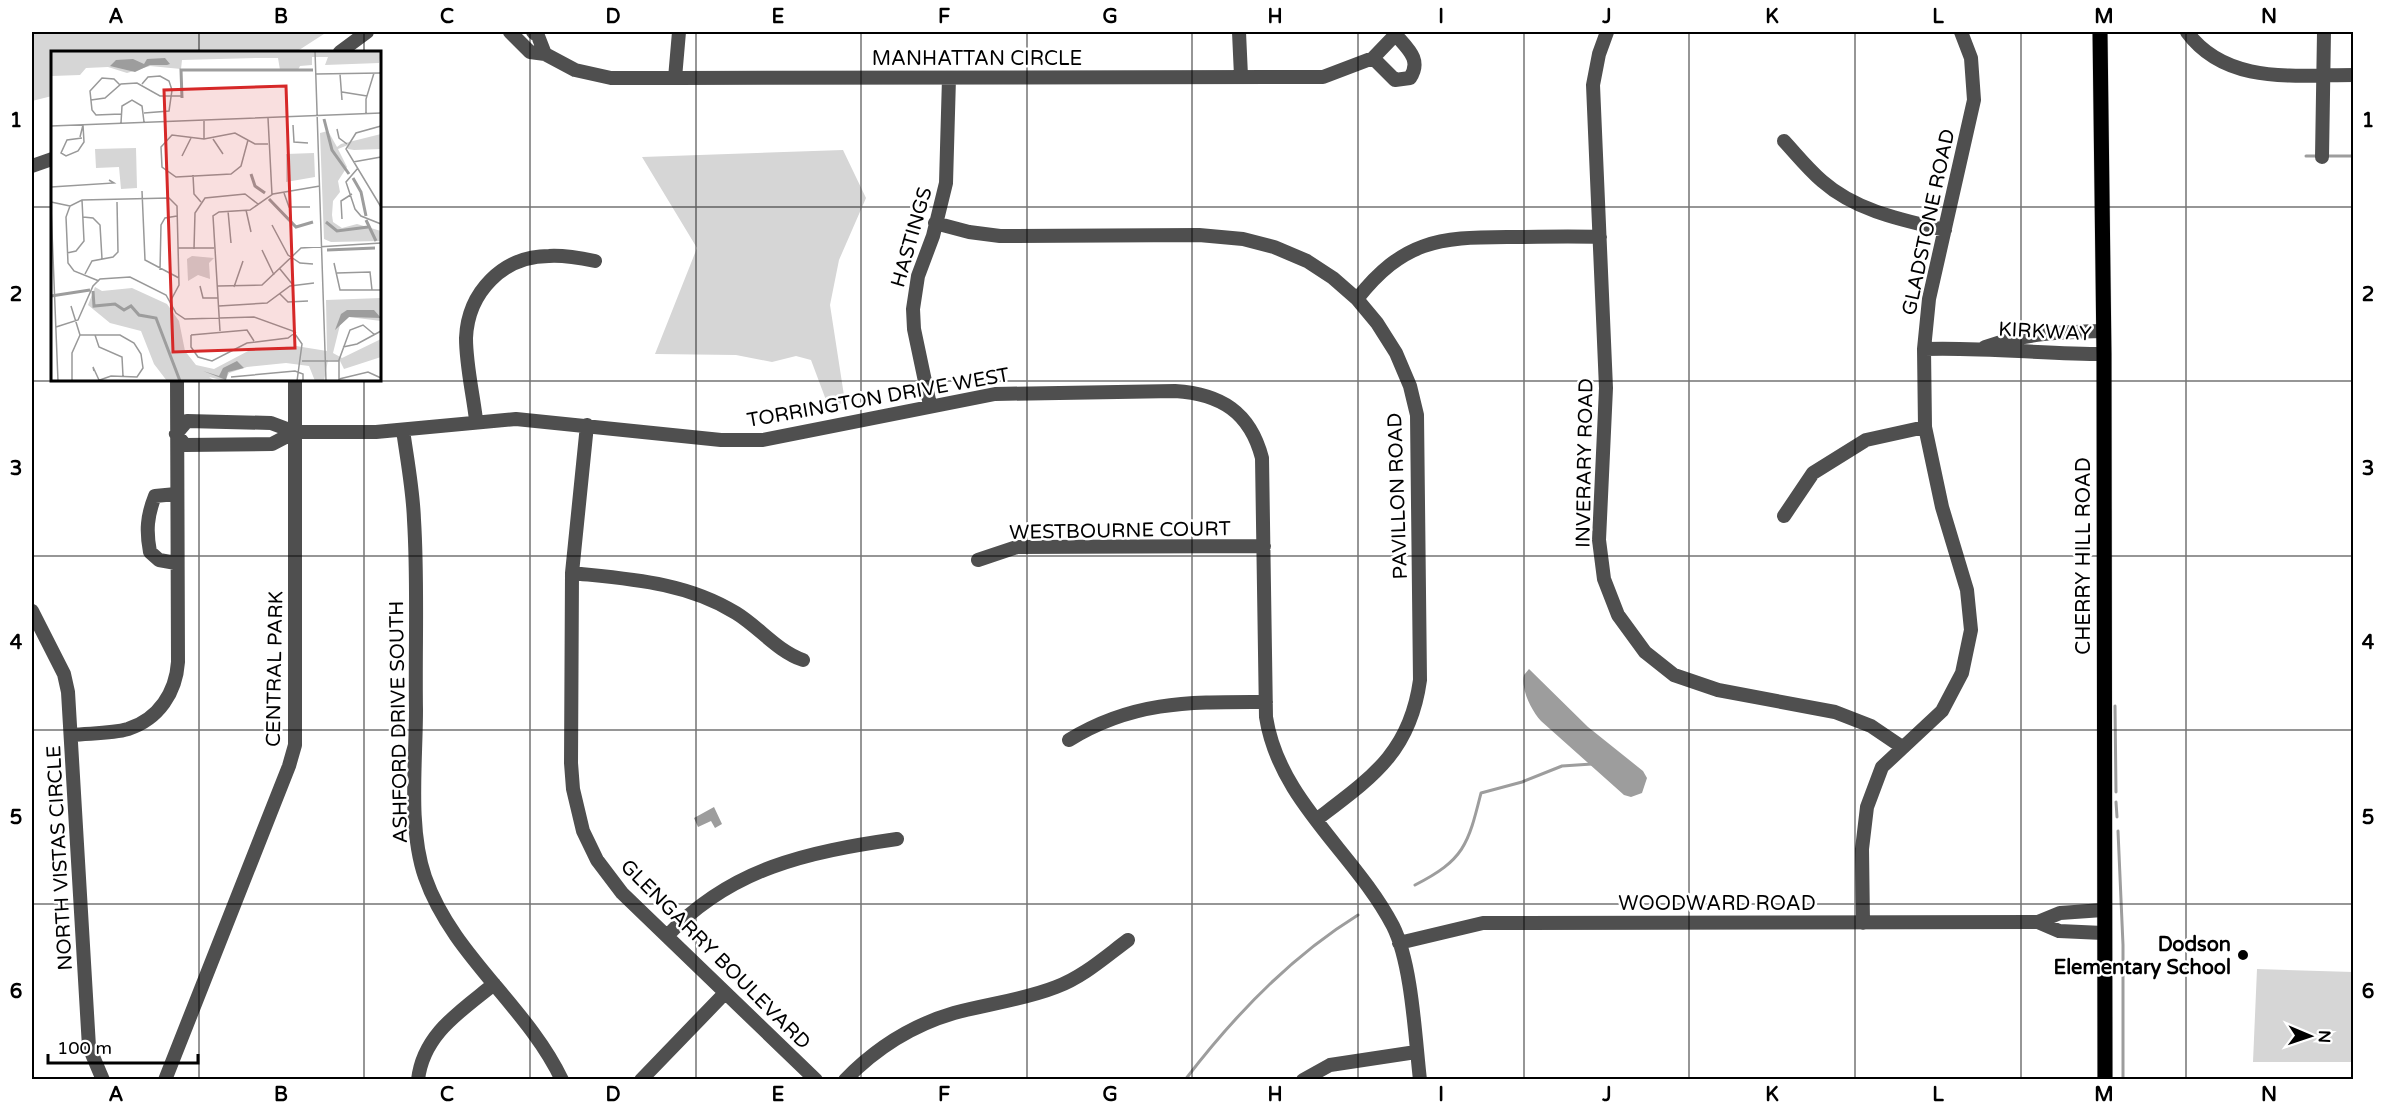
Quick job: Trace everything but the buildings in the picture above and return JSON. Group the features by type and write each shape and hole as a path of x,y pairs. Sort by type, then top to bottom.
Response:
{"main road":[{"name":"CHERRY HILL ROAD","path":"2100,32 2104,354 2105,1080"}],"street":[{"path":"341,51 367,32"},
{"name":"MANHATTAN CIRCLE","path":"510,32 530,52 545,54 575,70 611,78 1323,77 1373,58 1397,33"},
{"path":"533,32 538,36 545,54"},
{"path":"675,78 679,32"},
{"path":"1239,32 1241,76"},
{"name":"INVERARY ROAD","path":"1606,32 1593,85 1606,388 1599,540 1604,579 1618,615 1645,652 1674,675 1718,690 1835,712 1871,726 1902,747"},
{"name":"GLADSTONE ROAD","path":"1863,923 1862,849 1867,807 1882,768 1942,711 1962,673 1971,630 1967,590 1942,507 1925,427 1924,349 1929,299 1974,100 1971,58 1961,32"},
{"path":"2187,32 2193,40 2217,59 2239,71 2354,75"},
{"path":"2322,157 2324,32"},
{"path":"1373,58 1395,80 1410,78 1415,69 1415,58 1397,33"},
{"name":"HASTINGS","path":"930,405 914,329 913,309 918,276 943,200 948,165 949,78"},
{"path":"1784,141 1823,182 1854,201 1889,218 1945,230"},
{"path":"32,166 51,159"},
{"name":"PAVILLON ROAD","path":"935,223 969,232 1000,236 1199,235 1243,239 1274,247 1307,261 1333,278 1357,299 1377,323 1396,353 1410,386 1417,416 1420,680 1412,720 1392,756 1373,776 1316,820"},
{"path":"1357,299 1383,270 1400,257 1432,242 1468,236 1600,237"},
{"path":"476,420 466,340 472,308 483,288 501,270 523,260 550,255 595,261"},
{"name":"KIRKWAY","path":"1983,347 2012,337 2042,333 2103,331"},
{"name":"KIRKWAY","path":"1924,349 1983,347 2037,354 2104,354"},
{"name":"NORTH VISTAS CIRCLE","path":"103,1080 89,1047 72,735 128,729 149,718 171,694 178,662 177,381"},
{"name":"CENTRAL PARK","path":"165,1080 289,766 295,745 295,381"},
{"name":"TORRINGTON DRIVE WEST","path":"295,432 403,430 476,420 516,418 721,440 763,440 930,405 995,394 1175,391 1213,397 1228,405 1244,420 1253,433 1262,458 1264,546"},
{"path":"187,421 271,423 295,432 272,444 185,445 176,434 187,421"},
{"name":"GLENGARRY BOULEVARD","path":"587,425 572,573 571,763 578,814 591,848 607,876 816,1080"},
{"path":"1784,516 1813,473 1866,440 1925,427"},
{"name":"ASHFORD DRIVE SOUTH","path":"403,430 414,519 418,850 425,877 437,903 494,984 539,1042 562,1080"},
{"path":"176,494 155,496 148,513 147,535 150,552 159,560 176,562"},
{"path":"1264,546 1266,702 1268,730 1276,758 1292,787 1380,904 1399,943 1407,976 1420,1080"},
{"name":"WESTBOURNE COURT","path":"978,560 1017,548 1264,546"},
{"path":"572,573 649,581 690,591 735,612 789,655 803,660"},
{"path":"32,611 63,674 68,692 72,735"},
{"path":"1069,740 1103,721 1148,707 1198,702 1266,702"},
{"path":"667,936 704,901 743,878 799,859 897,839"},
{"name":"WOODWARD ROAD","path":"1399,943 1483,923 2038,922 2060,914 2103,910"},
{"name":"WOODWARD ROAD","path":"2038,922 2059,931 2103,933"},
{"path":"845,1080 870,1056 913,1030 953,1014 1056,987 1081,976 1128,940"},
{"path":"417,1080 426,1049 440,1029 494,984"},
{"path":"640,1080 725,993"},
{"path":"1303,1080 1330,1065 1416,1052"}],"shaded area":[{"path":"32,32 327,32 298,51 51,51 51,96 32,101"},
{"path":"843,150 866,198 839,260 830,305 845,402 829,408 811,360 796,356 772,362 736,355 655,354 697,248 642,157"},
{"path":"1529,669 1588,727 1643,771 1647,778 1642,793 1631,797 1624,795 1541,721 1530,706 1525,693 1524,675"},
{"path":"714,807 722,824 715,828 711,821 698,827 694,818"},
{"path":"2257,969 2353,972 2353,1062 2253,1062"}],"waterway":[{"path":"2306,156 2319,156"},
{"path":"2326,156 2354,156"},
{"path":"2115,706 2116,792"},
{"path":"1415,885 1444,867 1462,849 1472,826 1481,793 1522,782 1562,766 1592,764"},
{"path":"2116,802 2117,817"},
{"path":"2118,831 2123,945 2123,1080"},
{"path":"1185,1080 1243,1011 1286,969 1358,915"}],"place":[{"name":"Dodson Elementary School","path":"2243,955"}]}
